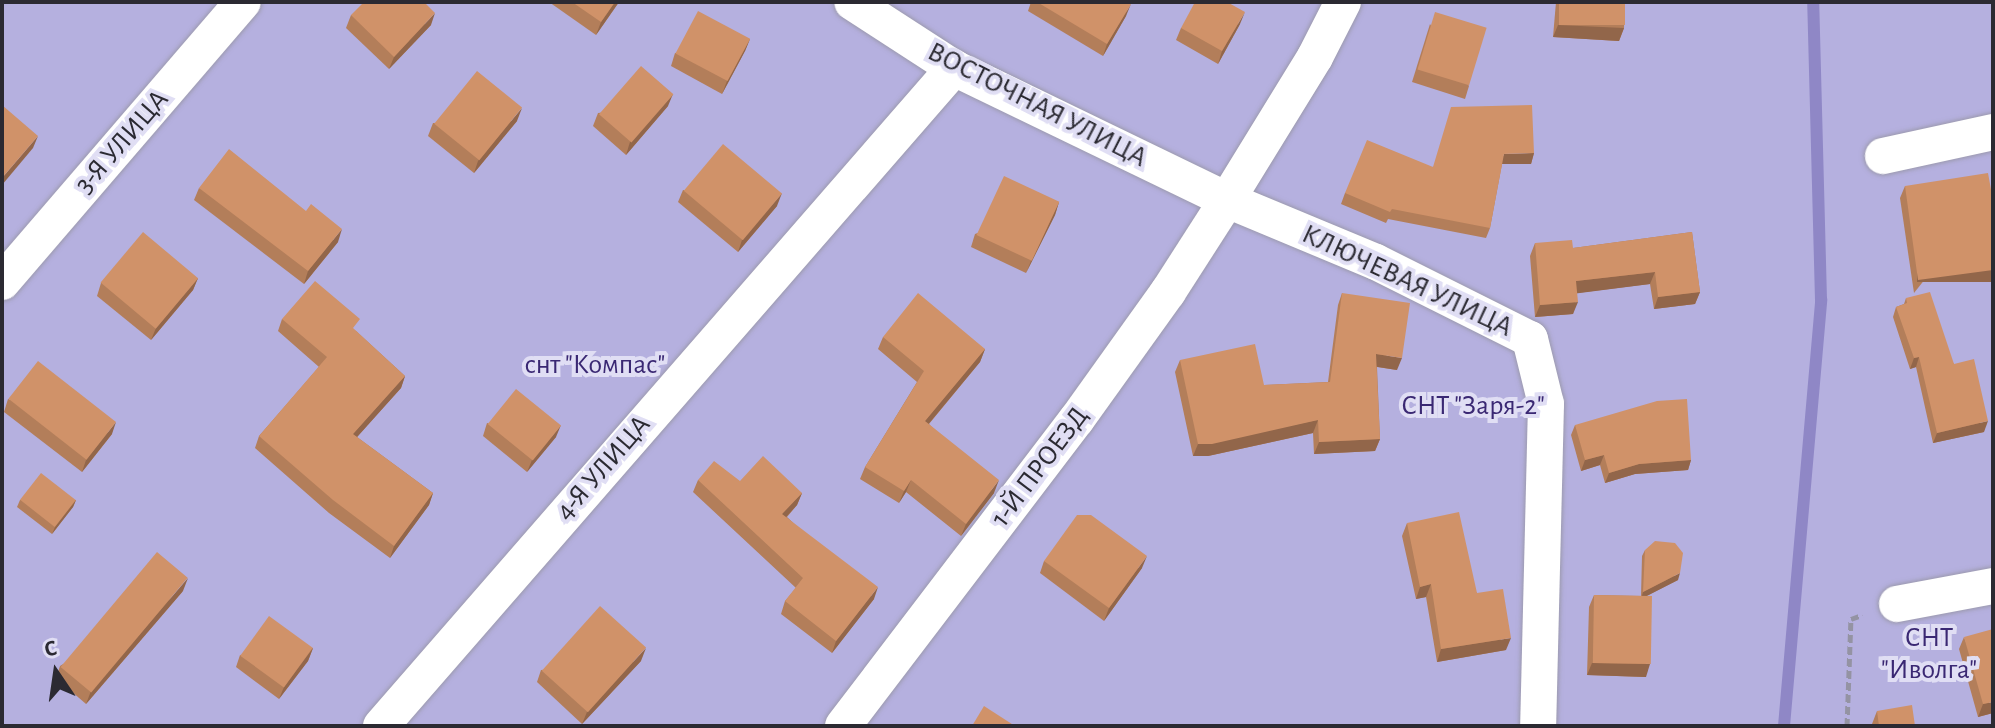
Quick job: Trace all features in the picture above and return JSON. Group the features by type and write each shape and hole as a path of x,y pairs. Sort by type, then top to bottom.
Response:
{"street":[{"name":"3-Я УЛИЦА","path":"2,282 243,2"},
{"name":"ВОСТОЧНАЯ УЛИЦА","path":"852,2 954,68 1227,200"},
{"path":"1227,200 1315,57 1343,2"},
{"name":"4-Я УЛИЦА","path":"381,726 954,68"},
{"path":"1883,156 1993,132"},
{"name":"1-Й ПРОЕЗД","path":"843,726 1077,419 1168,292 1227,200"},
{"name":"КЛЮЧЕВАЯ УЛИЦА","path":"1227,200 1376,262 1530,339 1546,404 1538,726"},
{"path":"1897,604 1993,586"}],"path":[{"path":"1847,726 1851,619 1897,604"}],"green space":[{"path":"2,2 1993,2 1993,726 2,726"}],"building":[{"path":"364,2 424,2 435,13 394,57 351,15"},
{"path":"572,2 615,2 601,22"},
{"path":"1037,2 1128,2 1131,4 1107,44"},
{"path":"1195,2 1227,2 1245,12 1222,51 1181,28"},
{"path":"1559,2 1625,2 1625,25 1559,25"},
{"path":"698,11 750,39 728,81 675,53"},
{"path":"1435,12 1487,28 1469,85 1417,69"},
{"path":"641,66 673,94 631,143 599,114"},
{"path":"477,71 522,108 479,160 434,124"},
{"path":"2,105 38,136 2,178"},
{"path":"1532,105 1534,153 1504,154 1490,228 1392,209 1390,212 1345,193 1367,140 1433,167 1451,107"},
{"path":"723,144 782,193 743,240 684,191"},
{"path":"229,149 306,211 311,204 342,229 308,271 199,188"},
{"path":"1988,173 1993,195 1993,270 1918,280 1905,186"},
{"path":"1004,176 1059,202 1032,261 977,235"},
{"path":"143,232 198,278 156,329 101,283"},
{"path":"1692,232 1700,292 1658,297 1655,272 1576,281 1578,302 1540,305 1535,243 1572,240 1573,248"},
{"path":"315,281 360,319 353,328 405,376 353,434 433,493 394,546 333,500 259,436 327,357 282,319"},
{"path":"1930,292 1954,364 1974,359 1988,421 1937,433 1919,357 1914,358 1896,307 1907,303 1906,298"},
{"path":"918,293 985,349 925,421 999,480 966,524 911,480 904,491 865,467 924,371 883,337"},
{"path":"1342,293 1410,303 1402,358 1376,354 1380,439 1319,442 1318,420 1212,444 1198,444 1180,360 1255,344 1264,385 1330,382"},
{"path":"38,361 116,422 86,460 8,399"},
{"path":"516,389 561,426 533,460 488,424"},
{"path":"1687,399 1691,460 1639,464 1609,473 1604,455 1585,460 1575,425 1657,401"},
{"path":"763,456 802,493 782,514 878,587 836,641 785,601 803,578 698,480 714,461 740,481"},
{"path":"41,473 76,500 55,527 20,500"},
{"path":"1459,512 1477,593 1503,589 1511,638 1441,649 1431,584 1420,587 1407,523"},
{"path":"1077,515 1091,515 1147,556 1109,608 1044,561"},
{"path":"1655,541 1675,543 1683,553 1680,573 1643,592 1645,550"},
{"path":"157,552 188,578 91,693 61,667"},
{"path":"1594,595 1652,596 1651,664 1593,663"},
{"path":"600,606 646,647 588,712 542,671"},
{"path":"269,616 313,648 284,687 240,656"},
{"path":"1993,629 1993,702 1983,704 1964,637"},
{"path":"1912,705 1915,726 1879,726 1877,711"},
{"path":"984,706 1015,726 972,726"}],"waterway":[{"path":"1784,726 1821,300 1813,2"}],"park label":[{"name":"снт \"Компас\"","path":"595,365"},
{"name":"СНТ \"Заря-2\"","path":"1473,406"},
{"name":"СНТ \"Иволга\"","path":"1929,654"}]}
